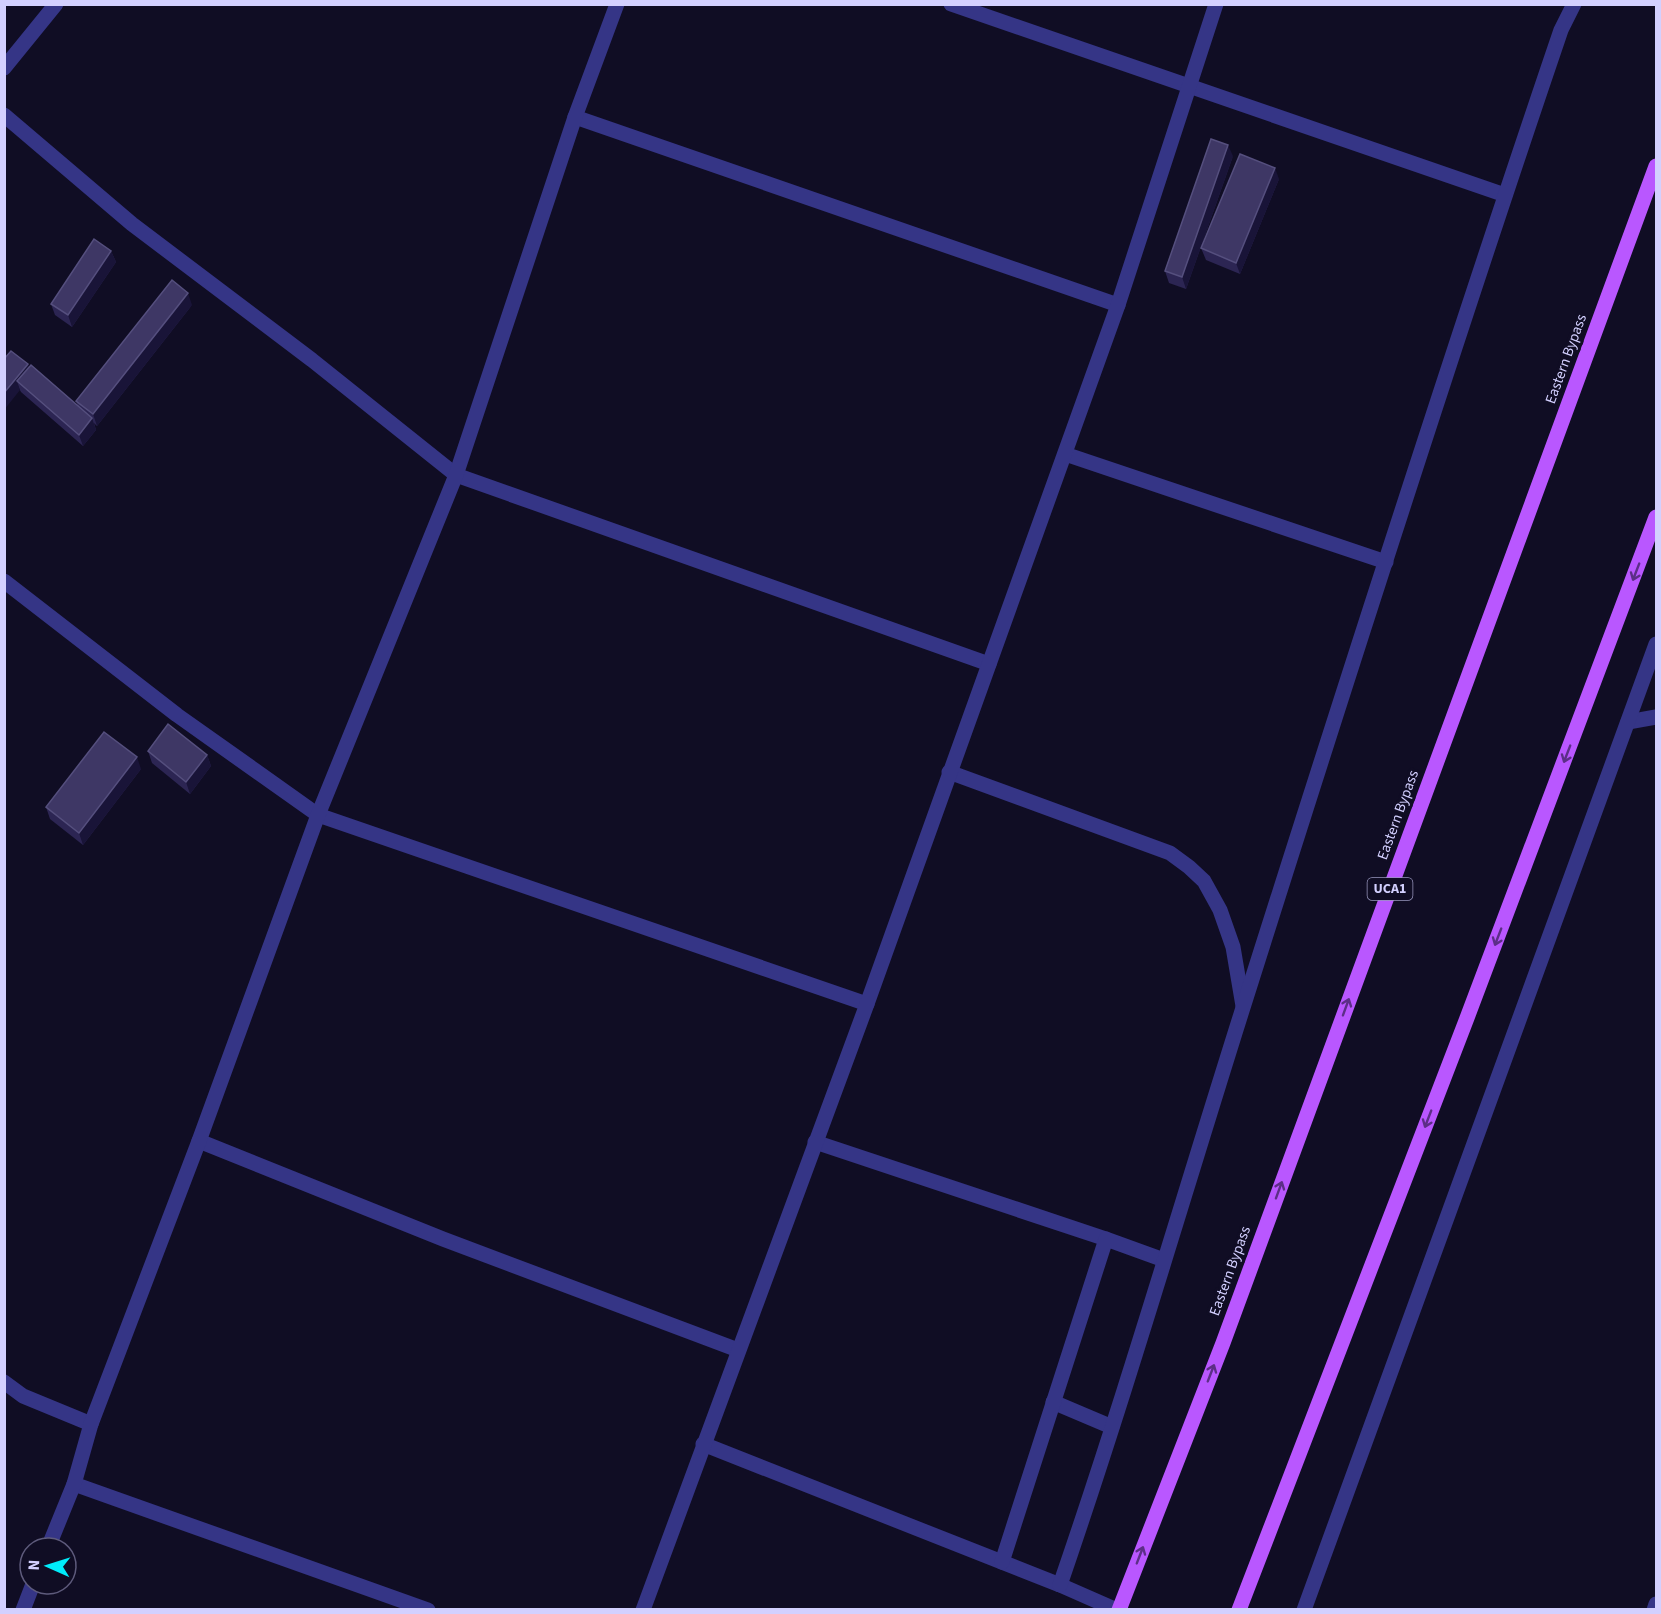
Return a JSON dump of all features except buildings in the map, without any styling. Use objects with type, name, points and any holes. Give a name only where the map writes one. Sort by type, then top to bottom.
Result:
[{"type":"main road","name":"Eastern Bypass","points":[[1118,1610],[1227,1332],[1656,166]]},
{"type":"main road","points":[[1239,1610],[1463,1029],[1656,517]]},
{"type":"street","points":[[6,64],[56,4]]},
{"type":"street","points":[[53,1536],[74,1484],[91,1424],[199,1141],[318,815],[456,475],[575,117],[617,4]]},
{"type":"street","points":[[951,4],[1505,195]]},
{"type":"street","points":[[643,1610],[867,1004],[1065,454],[1118,305],[1216,4]]},
{"type":"street","points":[[1060,1585],[1098,1476],[1243,1007],[1505,195],[1561,30],[1573,5]]},
{"type":"street","points":[[4,115],[132,224],[312,360],[456,475],[989,664]]},
{"type":"street","points":[[575,117],[1118,305]]},
{"type":"street","points":[[1065,454],[1386,562]]},
{"type":"street","points":[[4,580],[177,715],[318,815],[867,1004]]},
{"type":"street","points":[[1304,1610],[1656,644]]},
{"type":"street","points":[[1628,722],[1656,717]]},
{"type":"street","points":[[949,772],[1170,853],[1189,867],[1204,881],[1220,910],[1233,946],[1243,1007]]},
{"type":"street","points":[[199,1141],[443,1239],[738,1350]]},
{"type":"street","points":[[815,1142],[1164,1260]]},
{"type":"street","points":[[1002,1562],[1106,1239]]},
{"type":"street","points":[[4,1382],[23,1396],[91,1424]]},
{"type":"street","points":[[1053,1402],[1112,1427]]},
{"type":"street","points":[[704,1444],[1118,1610]]},
{"type":"street","points":[[74,1484],[428,1610]]},
{"type":"street","points":[[1654,1610],[1656,1604]]}]
